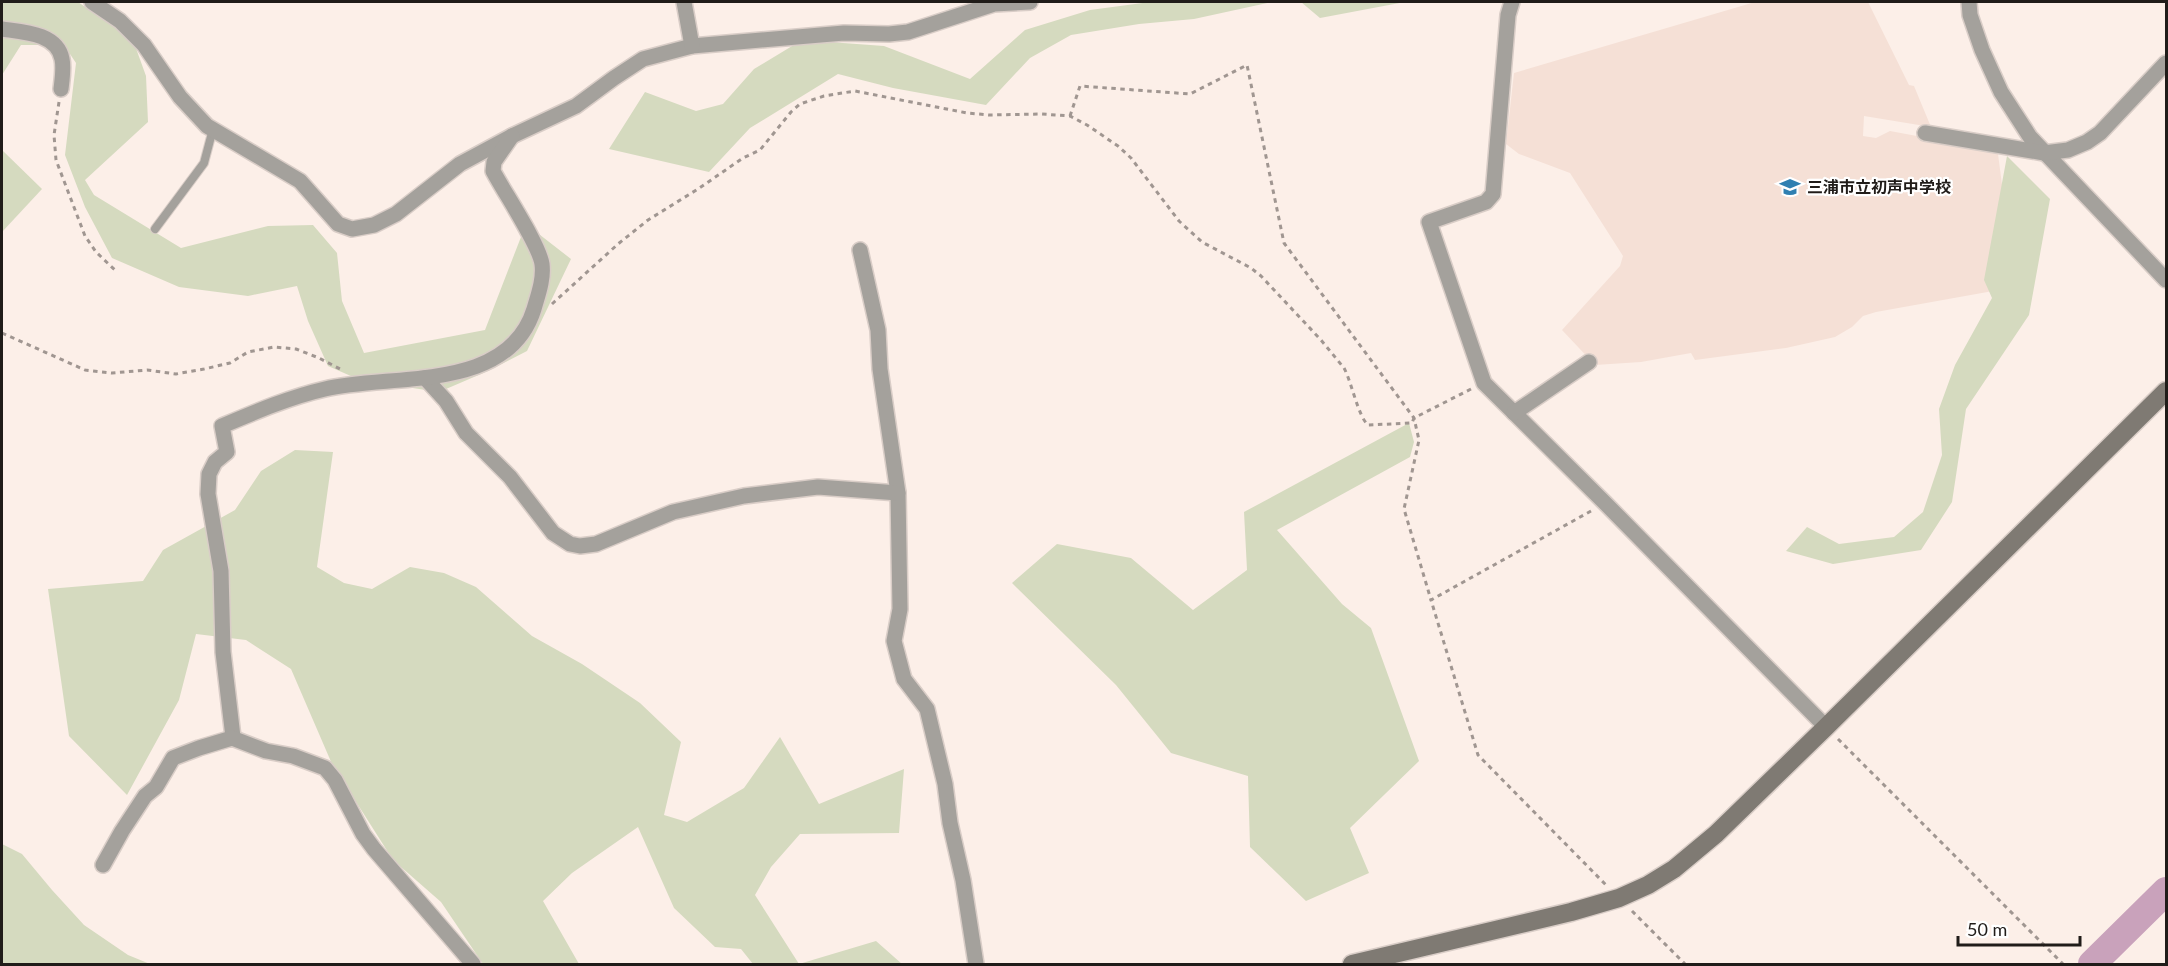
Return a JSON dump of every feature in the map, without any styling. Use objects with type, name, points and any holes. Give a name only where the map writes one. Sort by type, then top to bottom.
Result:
[{"type":"street","points":[[92,2],[120,21],[144,45],[180,97],[207,126],[300,181],[338,224],[352,229],[374,225],[396,214],[460,164],[576,106],[643,59],[692,46],[844,33],[908,32],[994,4],[1030,2]]},
{"type":"street","points":[[684,2],[692,46]]},
{"type":"street","points":[[1512,2],[1508,15],[1493,194],[1486,202],[1430,222],[1484,383],[1826,728]]},
{"type":"street","points":[[1969,2],[1970,15],[1982,50],[2001,92],[2030,137],[2166,280]]},
{"type":"street","points":[[2,28],[47,38],[57,46],[63,60],[61,89]]},
{"type":"street","points":[[1925,133],[2044,153],[2068,150],[2087,142],[2100,133],[2166,63]]},
{"type":"street","points":[[232,738],[223,652],[221,571],[208,494],[209,474],[214,462],[227,452],[222,426],[260,410],[324,389],[358,383],[425,378],[472,367],[500,356],[515,344],[525,332],[531,317],[540,286],[542,262],[536,247],[493,171],[494,162],[512,136]]},
{"type":"street","points":[[860,250],[878,330],[880,369],[898,493],[900,609],[894,641],[904,679],[927,709],[945,784],[976,964]]},
{"type":"street","points":[[1514,413],[1588,362]]},
{"type":"street","points":[[425,378],[446,401],[466,433],[510,477],[553,533],[570,544],[580,546],[596,544],[673,512],[744,496],[818,487],[898,493]]},
{"type":"street","points":[[1352,964],[1571,912],[1619,898],[1648,885],[1695,853],[1826,728],[2166,391]]},
{"type":"street","points":[[103,865],[122,831],[145,796],[156,786],[172,758],[232,738],[266,751],[293,756],[325,768],[335,780],[363,834],[374,849],[473,964]]},
{"type":"lane","points":[[155,229],[204,163],[213,129]]},
{"type":"path","points":[[1070,116],[1080,86],[1190,94],[1247,65],[1284,243],[1414,418],[1419,440],[1404,510],[1478,755],[1684,964]]},
{"type":"path","points":[[61,89],[54,135],[56,160],[85,236],[96,252],[117,272]]},
{"type":"path","points":[[549,306],[648,220],[759,150],[800,104],[824,96],[855,91],[967,113],[1070,116],[1118,146],[1131,158],[1179,222],[1202,242],[1251,268],[1274,289],[1344,368],[1351,381],[1362,420],[1368,425],[1412,423],[1414,418],[1484,383]]},
{"type":"path","points":[[2,333],[84,369],[112,373],[147,370],[176,374],[230,363],[248,352],[274,347],[296,349],[336,366],[358,383]]},
{"type":"path","points":[[1431,600],[1605,503]]},
{"type":"path","points":[[1826,728],[2062,964]]},
{"type":"shaded area","name":"三浦市立初声中学校","points":[[1755,2],[1868,2],[1909,85],[1914,86],[1931,127],[1864,116],[1863,136],[1876,138],[1890,131],[1992,150],[1998,154],[2004,200],[1993,291],[1876,312],[1863,316],[1852,327],[1835,337],[1786,348],[1695,360],[1691,353],[1641,362],[1595,365],[1562,330],[1620,266],[1623,256],[1570,173],[1519,154],[1506,144],[1514,73]]},
{"type":"green space","points":[[2,2],[78,2],[133,40],[146,76],[148,122],[85,180],[94,195],[181,248],[268,226],[313,225],[337,253],[342,301],[364,353],[485,330],[526,224],[571,259],[527,351],[439,392],[360,380],[328,366],[308,321],[297,286],[248,296],[179,287],[112,258],[85,207],[65,155],[76,63],[64,45],[21,45],[2,75]]},
{"type":"green space","points":[[1150,2],[1272,2],[1194,19],[1139,24],[1071,35],[1030,58],[986,105],[893,88],[838,74],[750,128],[709,172],[609,149],[645,92],[696,111],[723,104],[754,69],[802,40],[884,46],[970,79],[1025,30],[1090,10]]},
{"type":"green space","points":[[1301,2],[1405,2],[1320,18]]},
{"type":"green space","points":[[2,150],[42,189],[2,232]]},
{"type":"green space","points":[[2007,156],[2050,199],[2029,315],[1966,409],[1952,502],[1921,550],[1833,564],[1786,551],[1807,527],[1839,544],[1894,537],[1923,512],[1942,455],[1939,409],[1955,365],[1992,298],[1984,280]]},
{"type":"green space","points":[[1409,423],[1414,442],[1410,457],[1277,530],[1342,604],[1371,628],[1419,761],[1350,828],[1369,873],[1306,901],[1250,847],[1248,776],[1171,753],[1116,685],[1012,583],[1057,544],[1131,558],[1193,610],[1247,570],[1244,512]]},
{"type":"green space","points":[[295,450],[333,452],[317,567],[344,583],[372,589],[410,567],[444,573],[476,587],[532,636],[582,664],[640,703],[681,742],[664,815],[687,822],[744,788],[780,737],[819,804],[904,769],[899,833],[800,834],[771,867],[755,895],[799,964],[753,964],[741,949],[715,947],[674,908],[638,827],[572,873],[543,901],[579,964],[483,964],[441,902],[393,860],[332,764],[291,669],[246,640],[196,634],[179,700],[127,795],[69,736],[48,589],[143,581],[163,550],[235,510],[261,471]]},
{"type":"green space","points":[[2,844],[22,854],[84,925],[128,955],[150,964],[2,964]]},
{"type":"green space","points":[[876,941],[902,964],[799,964]]},
{"type":"waterway","points":[[2092,964],[2166,891]]},
{"type":"place","name":"三浦市立初声中学校","points":[[1790,187]]}]
